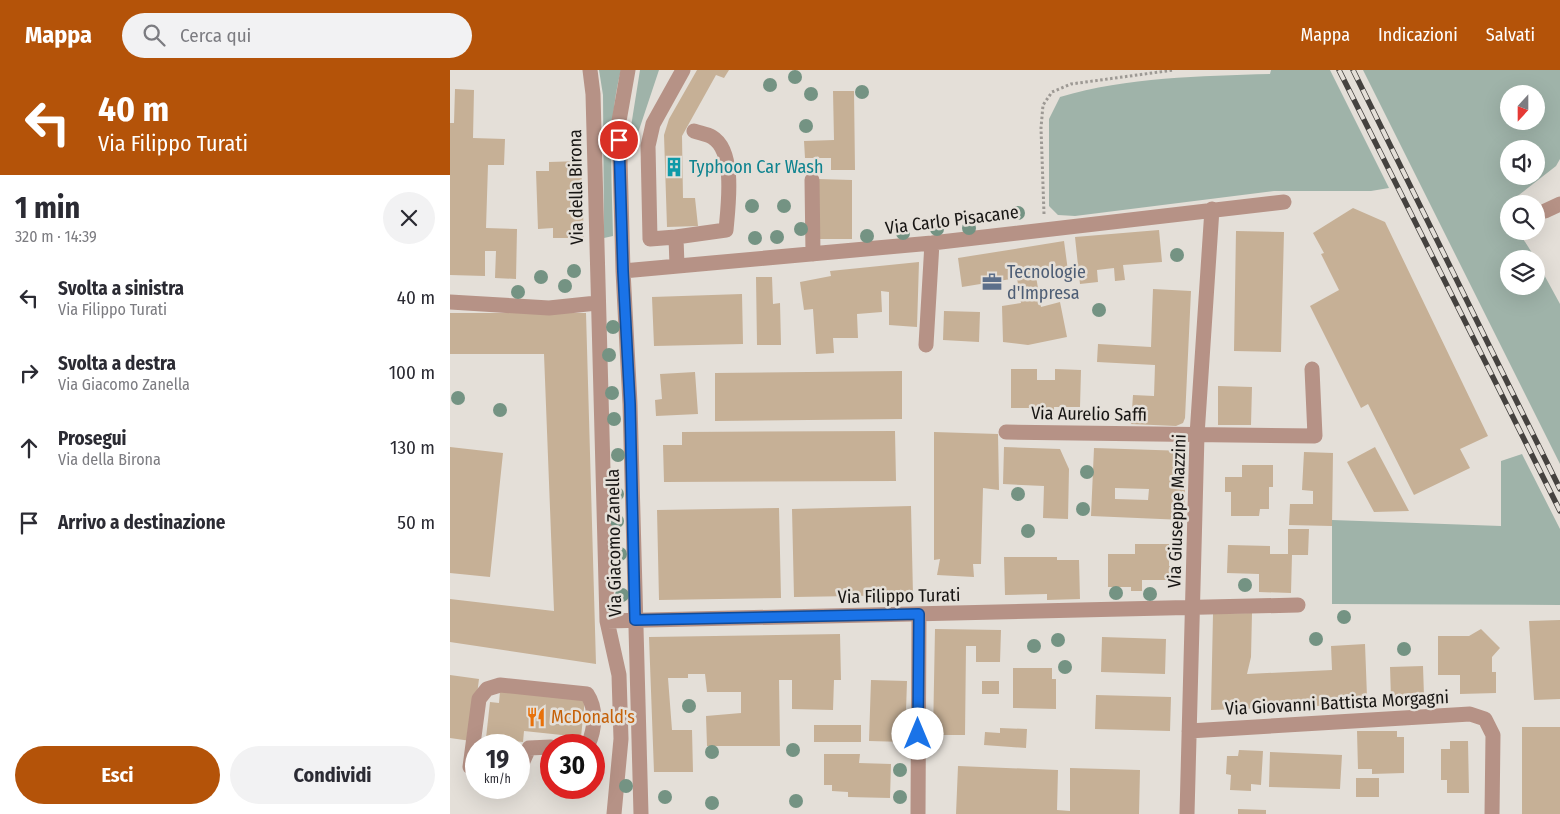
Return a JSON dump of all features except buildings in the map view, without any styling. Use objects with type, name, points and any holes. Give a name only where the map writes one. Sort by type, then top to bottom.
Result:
[{"type":"street","name":"Via della Birona","points":[[590,70],[593,94],[597,303]]},
{"type":"street","points":[[623,271],[619,121],[628,70]]},
{"type":"street","points":[[683,70],[653,124],[648,146],[650,239],[726,230],[729,192],[726,154],[714,138],[694,131]]},
{"type":"street","points":[[812,180],[813,254]]},
{"type":"street","name":"Via Carlo Pisacane","points":[[623,271],[932,243],[1045,228],[1284,202]]},
{"type":"street","points":[[1545,211],[1560,204]]},
{"type":"street","name":"Via Giuseppe Mazzini","points":[[1187,814],[1198,435],[1212,209]]},
{"type":"street","points":[[676,236],[676,266]]},
{"type":"street","points":[[926,345],[932,243]]},
{"type":"street","name":"Via Giacomo Zanella","points":[[623,271],[630,404],[641,814]]},
{"type":"street","points":[[450,302],[549,308],[597,303]]},
{"type":"street","name":"Via Giacomo Zanella","points":[[597,303],[607,621],[619,675],[621,739],[614,814]]},
{"type":"street","name":"Via Aurelio Saffi","points":[[1006,432],[1315,436],[1312,369]]},
{"type":"street","name":"Via Filippo Turati","points":[[607,621],[1298,605]]},
{"type":"street","points":[[918,814],[919,614]]},
{"type":"street","points":[[474,734],[479,699],[488,689],[500,685],[587,694],[591,700],[594,724],[591,734]]},
{"type":"street","name":"Via Giovanni Battista Morgagni","points":[[1189,731],[1470,714],[1485,719],[1493,735],[1492,814]]},
{"type":"path","points":[[1045,228],[1041,128],[1043,105],[1052,92],[1071,84],[1174,70]]},
{"type":"green space","points":[[599,70],[621,70],[612,132],[613,236],[604,238],[603,95]]},
{"type":"green space","points":[[640,70],[659,70],[635,142],[629,139]]},
{"type":"green space","points":[[1271,70],[1330,70],[1389,188],[1371,191],[1274,191],[1075,216],[1058,215],[1049,206],[1049,119],[1060,97],[1086,90],[1138,81],[1270,74]]},
{"type":"green space","points":[[1363,70],[1560,70],[1560,159],[1556,166],[1545,175],[1545,140],[1500,140],[1500,185],[1532,185],[1519,195],[1500,195],[1500,240],[1524,240],[1530,250],[1500,250],[1500,295],[1545,295],[1545,276],[1560,304],[1560,464]]},
{"type":"green space","points":[[1522,454],[1560,529],[1560,605],[1332,604],[1332,520],[1501,526],[1501,461]]},
{"type":"railway","points":[[1339,70],[1560,511]]},
{"type":"railway","points":[[1353,70],[1560,489]]},
{"type":"place","name":"Typhoon Car Wash","points":[[674,167]]},
{"type":"place","name":"Tecnologie d'Impresa","points":[[992,282]]},
{"type":"place","name":"McDonald's","points":[[536,717]]},
{"type":"route","points":[[619,140],[630,404],[635,620],[919,614],[918,734]]}]
